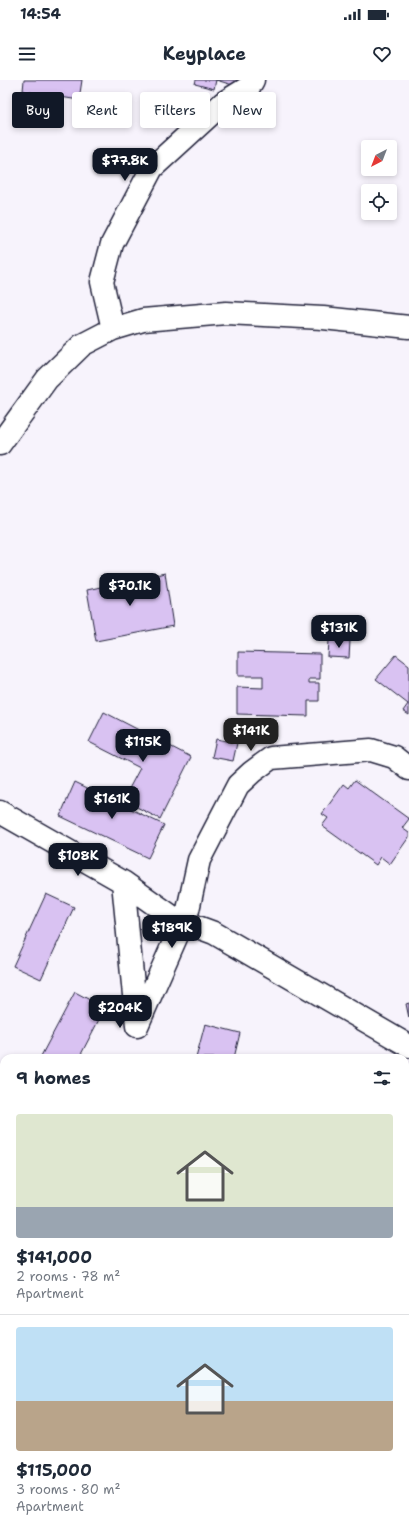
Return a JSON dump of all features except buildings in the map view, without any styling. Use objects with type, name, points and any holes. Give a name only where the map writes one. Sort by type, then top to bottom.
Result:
[{"type":"street","points":[[114,328],[102,282],[112,244],[152,168],[223,103],[249,87],[253,80]]},
{"type":"street","points":[[0,444],[47,379],[82,345],[114,328],[143,320],[226,313],[323,318],[409,327]]},
{"type":"street","points":[[122,882],[136,1026],[183,922],[199,860],[238,785],[271,758],[371,750],[394,758],[409,769]]},
{"type":"street","points":[[0,812],[122,882],[183,922],[214,933],[409,1046]]}]
